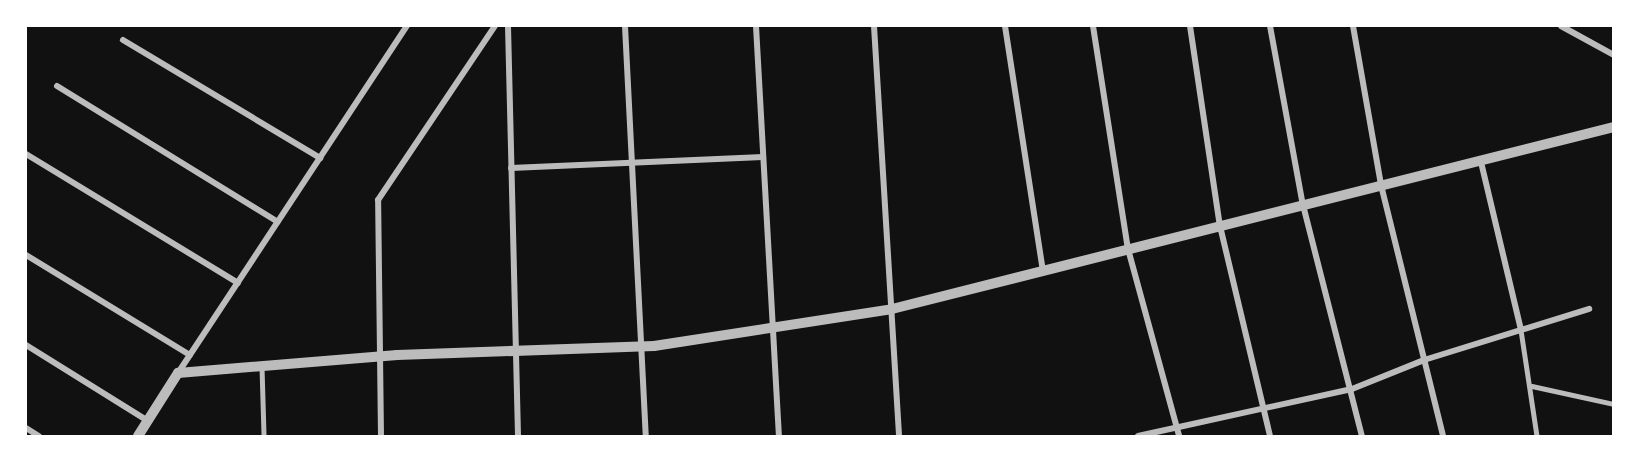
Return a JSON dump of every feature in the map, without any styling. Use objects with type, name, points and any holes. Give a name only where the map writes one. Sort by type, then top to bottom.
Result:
[{"type":"street","points":[[138,436],[407,26]]},
{"type":"street","points":[[381,436],[378,200],[495,26]]},
{"type":"street","points":[[508,26],[518,436]]},
{"type":"street","points":[[625,26],[646,436]]},
{"type":"street","points":[[756,26],[779,436]]},
{"type":"street","points":[[874,26],[899,436]]},
{"type":"street","points":[[1005,26],[1043,271]]},
{"type":"street","points":[[1093,26],[1128,249],[1179,436]]},
{"type":"street","points":[[1190,26],[1220,226],[1270,436]]},
{"type":"street","points":[[1270,26],[1303,205],[1352,389],[1362,436]]},
{"type":"street","points":[[1353,26],[1381,185],[1443,436]]},
{"type":"street","points":[[1561,26],[1614,55]]},
{"type":"street","points":[[123,40],[320,158]]},
{"type":"street","points":[[57,86],[278,222]]},
{"type":"street","points":[[178,373],[380,357],[642,346],[892,309],[1614,127]]},
{"type":"street","points":[[26,154],[238,283]]},
{"type":"street","points":[[511,168],[763,157]]},
{"type":"street","points":[[1481,162],[1521,330]]},
{"type":"street","points":[[26,255],[190,355]]},
{"type":"street","points":[[1138,436],[1263,406],[1352,389],[1424,360],[1589,309]]},
{"type":"street","points":[[26,345],[148,421]]},
{"type":"street","points":[[26,428],[39,436]]},
{"type":"lane","points":[[1521,330],[1532,386],[1537,436]]},
{"type":"lane","points":[[262,366],[264,436]]},
{"type":"lane","points":[[1532,386],[1614,404]]}]
